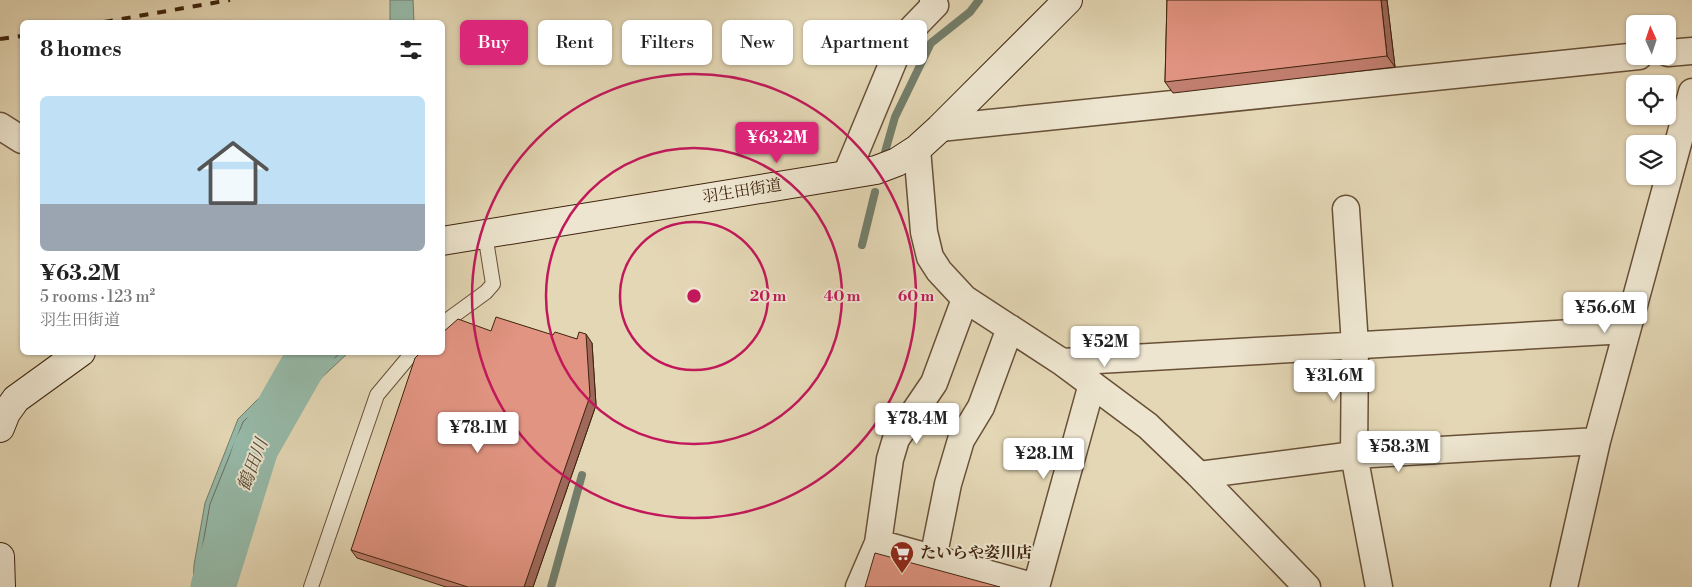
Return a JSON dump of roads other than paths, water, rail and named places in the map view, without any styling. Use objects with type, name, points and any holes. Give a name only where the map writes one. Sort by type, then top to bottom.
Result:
[{"type":"main road","name":"羽生田街道","points":[[445,241],[876,170],[897,162],[917,149],[940,128],[1068,0]]},
{"type":"main road","points":[[0,428],[6,413],[16,399],[77,355]]},
{"type":"main road","points":[[0,557],[0,587]]},
{"type":"street","points":[[846,175],[903,38],[935,5],[933,0]]},
{"type":"street","points":[[1676,52],[1692,51]]},
{"type":"street","points":[[940,128],[1626,57]]},
{"type":"street","points":[[1564,587],[1596,441],[1692,92]]},
{"type":"street","points":[[0,126],[20,139]]},
{"type":"street","points":[[917,149],[924,232],[930,257],[939,271],[965,299],[1062,362],[1148,426],[1199,475],[1306,587]]},
{"type":"street","points":[[1346,209],[1355,345],[1354,455],[1379,587]]},
{"type":"street","points":[[859,587],[878,543],[890,459],[896,439],[934,383],[965,299]]},
{"type":"street","points":[[932,559],[948,484],[962,440],[981,407],[1010,328]]},
{"type":"street","points":[[1062,362],[1627,330]]},
{"type":"street","points":[[878,543],[1036,587],[1092,384]]},
{"type":"street","points":[[1199,475],[1354,455],[1596,441]]},
{"type":"lane","points":[[445,322],[486,292],[493,284],[485,234]]},
{"type":"lane","points":[[311,587],[377,396],[411,355]]},
{"type":"water","points":[[390,0],[413,0],[414,20],[390,20]]},
{"type":"water","points":[[305,355],[346,355],[318,381],[279,431],[238,490],[227,523],[225,587],[193,587],[194,565],[205,503],[238,419]]},
{"type":"waterway","points":[[885,152],[895,117],[931,43],[970,12],[979,0]]},
{"type":"waterway","points":[[862,245],[875,192]]},
{"type":"waterway","name":"鶴田川","points":[[213,587],[256,448],[311,355]]},
{"type":"waterway","points":[[551,587],[582,475]]},
{"type":"railway","points":[[115,20],[230,0]]},
{"type":"railway","points":[[0,39],[20,36]]},
{"type":"place","name":"たいらや姿川店","points":[[902,574]]}]
